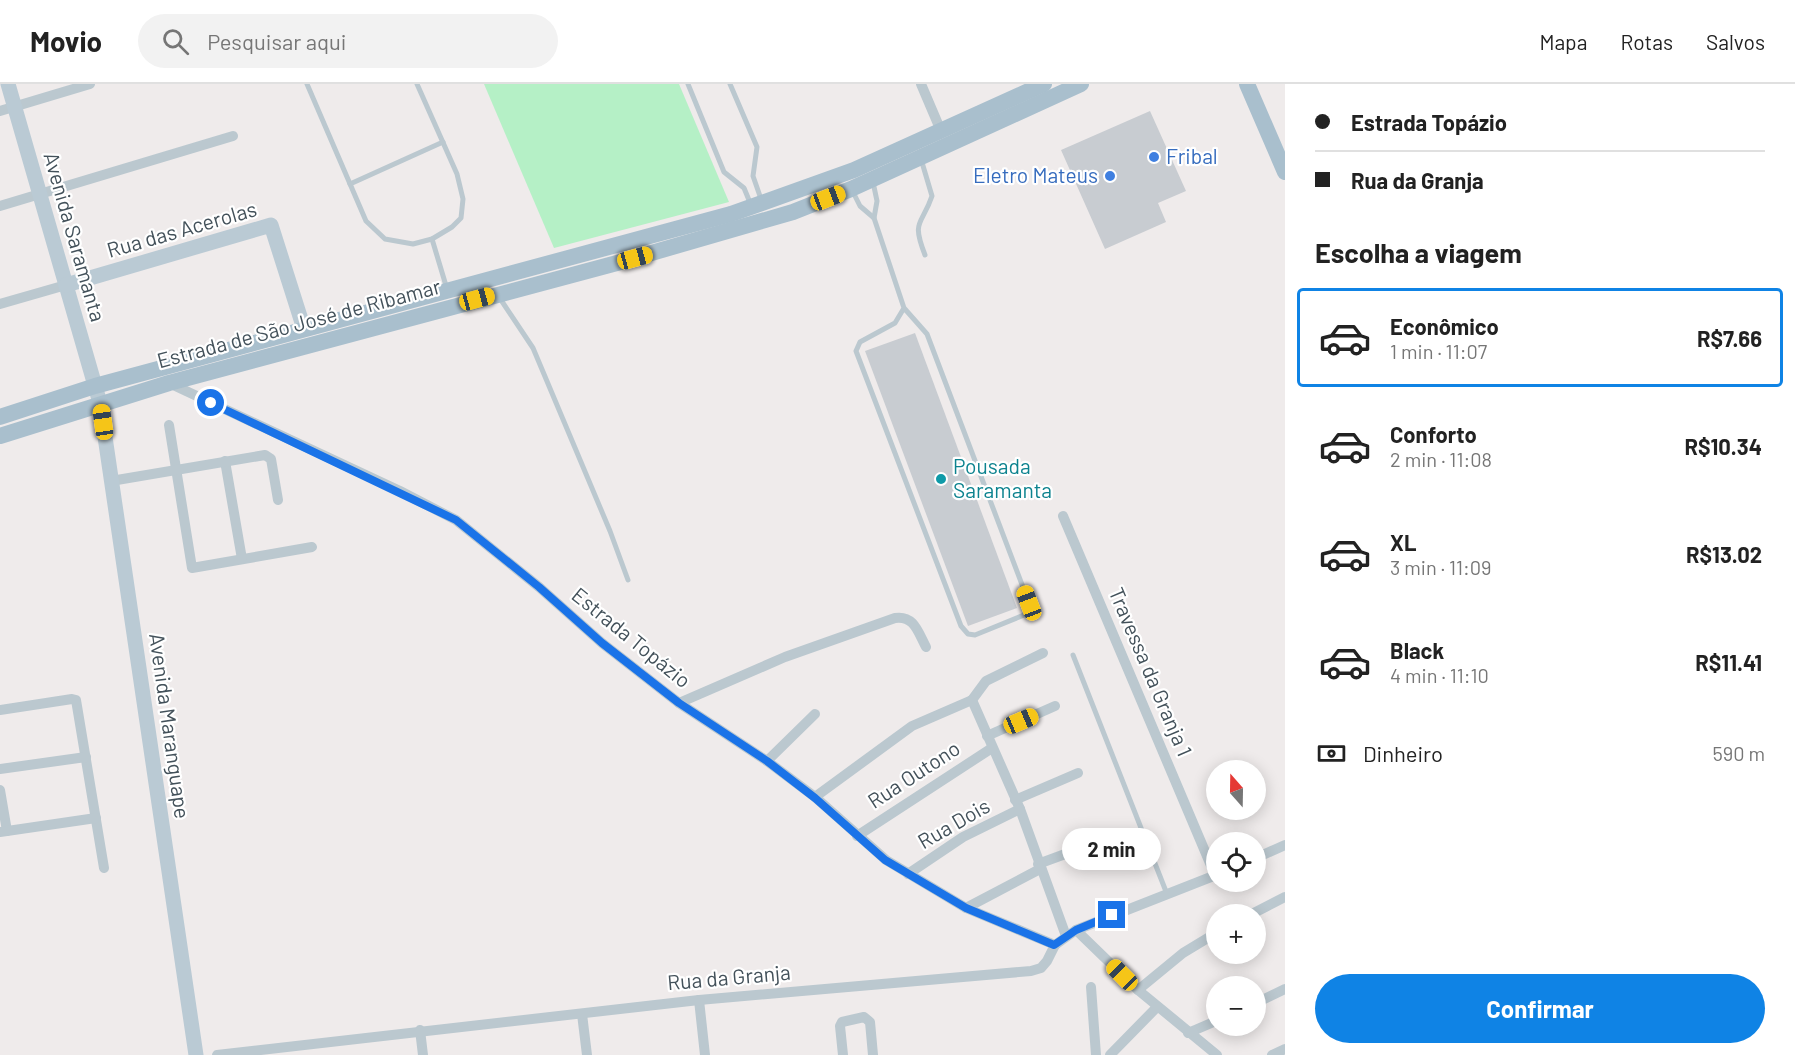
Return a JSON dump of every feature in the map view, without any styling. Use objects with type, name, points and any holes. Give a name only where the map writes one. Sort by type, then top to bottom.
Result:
[{"type":"main road","name":"Estrada de São José de Ribamar","points":[[0,417],[95,386],[757,206],[854,170],[1044,84]]},
{"type":"main road","name":"Estrada de São José de Ribamar","points":[[0,436],[169,383],[710,237],[793,212],[851,189],[1081,84]]},
{"type":"main road","points":[[1247,84],[1285,172]]},
{"type":"street","name":"Avenida Saramanta","points":[[8,84],[7,108],[40,194],[100,403]]},
{"type":"street","points":[[7,108],[90,84]]},
{"type":"street","points":[[921,84],[941,131]]},
{"type":"street","points":[[0,206],[233,136]]},
{"type":"street","name":"Rua das Acerolas","points":[[0,304],[271,225],[304,329]]},
{"type":"street","name":"Estrada Topázio","points":[[169,383],[400,491],[456,520],[539,587],[602,643],[679,703],[767,761],[815,798],[885,860],[966,908],[1054,945]]},
{"type":"street","name":"Avenida Maranguape","points":[[100,403],[196,1055]]},
{"type":"street","points":[[169,425],[192,567],[312,547]]},
{"type":"street","points":[[111,481],[269,456],[278,500]]},
{"type":"street","points":[[225,462],[242,559]]},
{"type":"street","name":"Travessa da Granja 1","points":[[1063,516],[1206,852]]},
{"type":"street","points":[[679,703],[785,657],[895,618],[904,617],[911,620],[926,647]]},
{"type":"street","points":[[815,798],[912,726],[972,700],[986,681],[1043,653]]},
{"type":"street","points":[[0,710],[76,700],[104,868]]},
{"type":"street","points":[[972,700],[1017,804],[1039,867],[1071,933],[1217,1055]]},
{"type":"street","points":[[987,736],[1055,706]]},
{"type":"street","points":[[767,761],[815,714]]},
{"type":"street","name":"Rua Outono","points":[[857,836],[992,748]]},
{"type":"street","points":[[0,769],[86,756]]},
{"type":"street","name":"Rua Dois","points":[[909,874],[1017,804],[1078,772]]},
{"type":"street","points":[[0,790],[3,832],[96,818]]},
{"type":"street","points":[[966,908],[1039,867],[1106,839]]},
{"type":"street","points":[[1266,854],[1285,845]]},
{"type":"street","name":"Rua da Granja","points":[[217,1055],[420,1030],[699,1000],[1031,971],[1047,961],[1054,945],[1071,933],[1206,879]]},
{"type":"street","points":[[1266,907],[1285,897]]},
{"type":"street","points":[[1137,990],[1183,952],[1206,939]]},
{"type":"street","points":[[1091,987],[1096,1055]]},
{"type":"street","points":[[1266,998],[1285,989]]},
{"type":"street","points":[[699,1000],[705,1055]]},
{"type":"street","points":[[1110,1055],[1157,1007]]},
{"type":"street","points":[[582,1014],[587,1055]]},
{"type":"street","points":[[843,1055],[840,1026],[842,1022],[864,1017],[870,1022],[873,1055]]},
{"type":"street","points":[[1188,1033],[1206,1025]]},
{"type":"street","points":[[420,1030],[423,1055]]},
{"type":"street","points":[[1272,1055],[1285,1049]]},
{"type":"lane","points":[[307,84],[366,221],[385,239],[413,244],[432,238],[452,227],[461,218],[463,210],[462,188],[417,84]]},
{"type":"lane","points":[[688,84],[724,172],[744,188],[757,206]]},
{"type":"lane","points":[[730,84],[757,147],[753,176],[757,206]]},
{"type":"lane","points":[[350,184],[443,142]]},
{"type":"lane","points":[[920,158],[932,196],[918,223],[918,237],[925,255]]},
{"type":"lane","points":[[872,179],[878,201],[874,218]]},
{"type":"lane","points":[[851,189],[860,206],[874,218],[904,308],[927,334],[1029,603],[1029,610],[1024,615],[975,634],[968,634],[961,626],[856,351],[860,342],[895,323],[904,308]]},
{"type":"lane","points":[[432,238],[448,290]]},
{"type":"lane","points":[[497,293],[533,348],[610,531],[628,580]]},
{"type":"lane","points":[[1073,655],[1167,894]]},
{"type":"green space","points":[[484,84],[679,84],[729,202],[554,248]]},
{"type":"building","name":"Eletro Mateus","points":[[1150,111],[1186,191],[1158,203],[1166,222],[1105,249],[1061,150]]},
{"type":"building","name":"Pousada Saramanta","points":[[915,333],[1017,608],[968,626],[865,351]]},
{"type":"place","name":"Fribal","points":[[1154,157]]},
{"type":"place","name":"Eletro Mateus","points":[[1110,176]]},
{"type":"place","name":"Pousada Saramanta","points":[[941,479]]},
{"type":"route","points":[[211,403],[400,491],[456,520],[539,587],[617,655],[679,703],[767,761],[815,798],[885,860],[940,895],[1054,945],[1076,930],[1112,915]]}]
